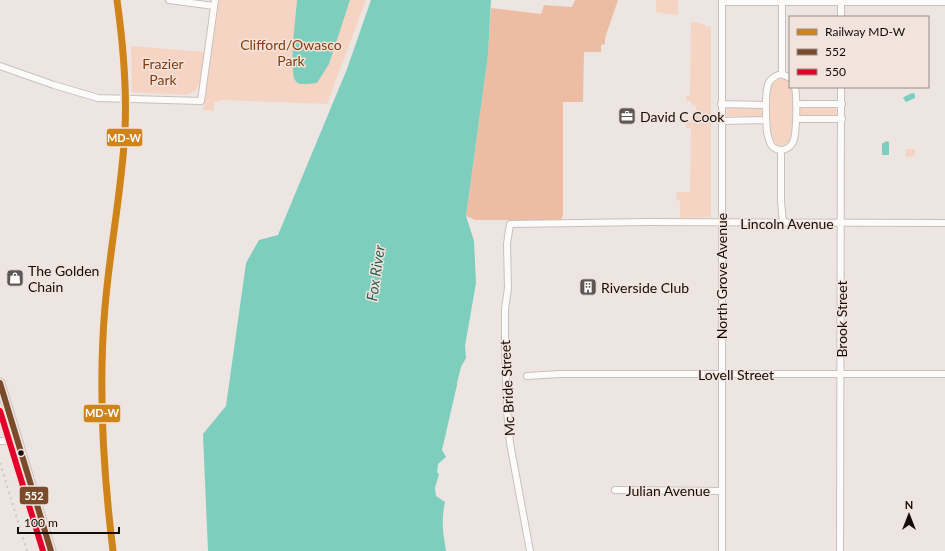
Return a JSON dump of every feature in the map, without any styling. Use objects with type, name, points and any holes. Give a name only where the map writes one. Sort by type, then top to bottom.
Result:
[{"type":"main road","points":[[0,383],[51,551]]},
{"type":"street","points":[[0,66],[54,85],[98,98],[200,101],[214,3],[169,0]]},
{"type":"street","points":[[722,1],[945,2]]},
{"type":"street","name":"North Grove Avenue","points":[[722,1],[722,551]]},
{"type":"street","points":[[841,1],[841,16]]},
{"type":"street","points":[[782,2],[782,74]]},
{"type":"street","points":[[789,77],[782,74],[777,75],[770,81],[767,92],[766,120],[768,137],[774,148],[786,150],[793,142],[796,119],[795,88]]},
{"type":"street","name":"Brook Street","points":[[840,551],[842,88]]},
{"type":"street","points":[[722,104],[766,105]]},
{"type":"street","points":[[796,104],[842,104]]},
{"type":"street","points":[[796,119],[842,119]]},
{"type":"street","points":[[722,121],[766,120]]},
{"type":"street","points":[[781,150],[780,201],[783,223]]},
{"type":"street","name":"Lincoln Avenue","points":[[510,224],[640,222],[945,223]]},
{"type":"street","name":"Mc Bride Street","points":[[510,224],[507,244],[508,288],[505,309],[507,410],[510,443],[530,551]]},
{"type":"street","name":"Lovell Street","points":[[527,376],[560,374],[945,374]]},
{"type":"street","points":[[0,441],[18,441]]},
{"type":"street","name":"Julian Avenue","points":[[615,490],[722,491]]},
{"type":"green space","name":"Clifford/Owasco Park","points":[[218,0],[366,0],[327,104],[221,100],[214,103],[214,111],[203,110]]},
{"type":"green space","points":[[656,0],[678,0],[678,14],[675,15],[656,12]]},
{"type":"green space","points":[[691,22],[711,27],[711,217],[680,218],[680,201],[676,199],[677,192],[690,192],[691,128],[686,128],[686,122],[691,122],[691,118],[696,116],[696,107],[691,104],[691,101],[686,101],[686,96],[690,95]]},
{"type":"green space","name":"Frazier Park","points":[[131,46],[205,52],[201,84],[199,84],[196,90],[187,95],[132,92]]},
{"type":"green space","points":[[785,79],[789,82],[789,88],[792,88],[793,92],[793,124],[791,138],[789,142],[784,145],[776,144],[772,140],[771,135],[770,89],[775,81]]},
{"type":"green space","points":[[761,107],[761,117],[726,115],[727,108]]},
{"type":"green space","points":[[801,107],[836,107],[837,116],[801,116],[799,114],[799,109]]},
{"type":"green space","points":[[906,149],[915,149],[915,156],[906,157]]},
{"type":"shaded area","points":[[575,0],[618,0],[605,38],[605,44],[601,45],[601,52],[584,52],[583,102],[563,102],[563,215],[561,220],[475,220],[466,216],[488,55],[491,8],[541,14],[544,5],[572,7]]},
{"type":"water","points":[[297,0],[350,0],[329,64],[317,83],[300,84],[295,81],[293,74],[294,29]]},
{"type":"water","name":"Fox River","points":[[371,0],[491,0],[488,55],[466,216],[474,241],[476,283],[465,346],[466,358],[461,367],[442,450],[446,457],[438,464],[437,472],[439,474],[435,488],[436,496],[445,502],[443,526],[446,551],[208,551],[203,434],[226,406],[246,263],[259,240],[278,235],[347,69]]},
{"type":"water","points":[[912,93],[915,94],[915,98],[906,102],[903,98]]},
{"type":"water","points":[[886,141],[889,142],[889,155],[882,155],[882,143]]},
{"type":"railway","points":[[0,463],[27,551]]},
{"type":"rail line","name":"MD-W","points":[[113,551],[104,460],[102,368],[107,285],[125,130],[124,65],[117,0]]},
{"type":"transit line","name":"552","points":[[0,383],[51,551]]},
{"type":"transit line","name":"550","points":[[0,411],[43,551]]},
{"type":"place","name":"David C Cook","points":[[627,116]]},
{"type":"place","name":"The Golden Chain","points":[[15,278]]},
{"type":"place","name":"Riverside Club","points":[[588,287]]}]
